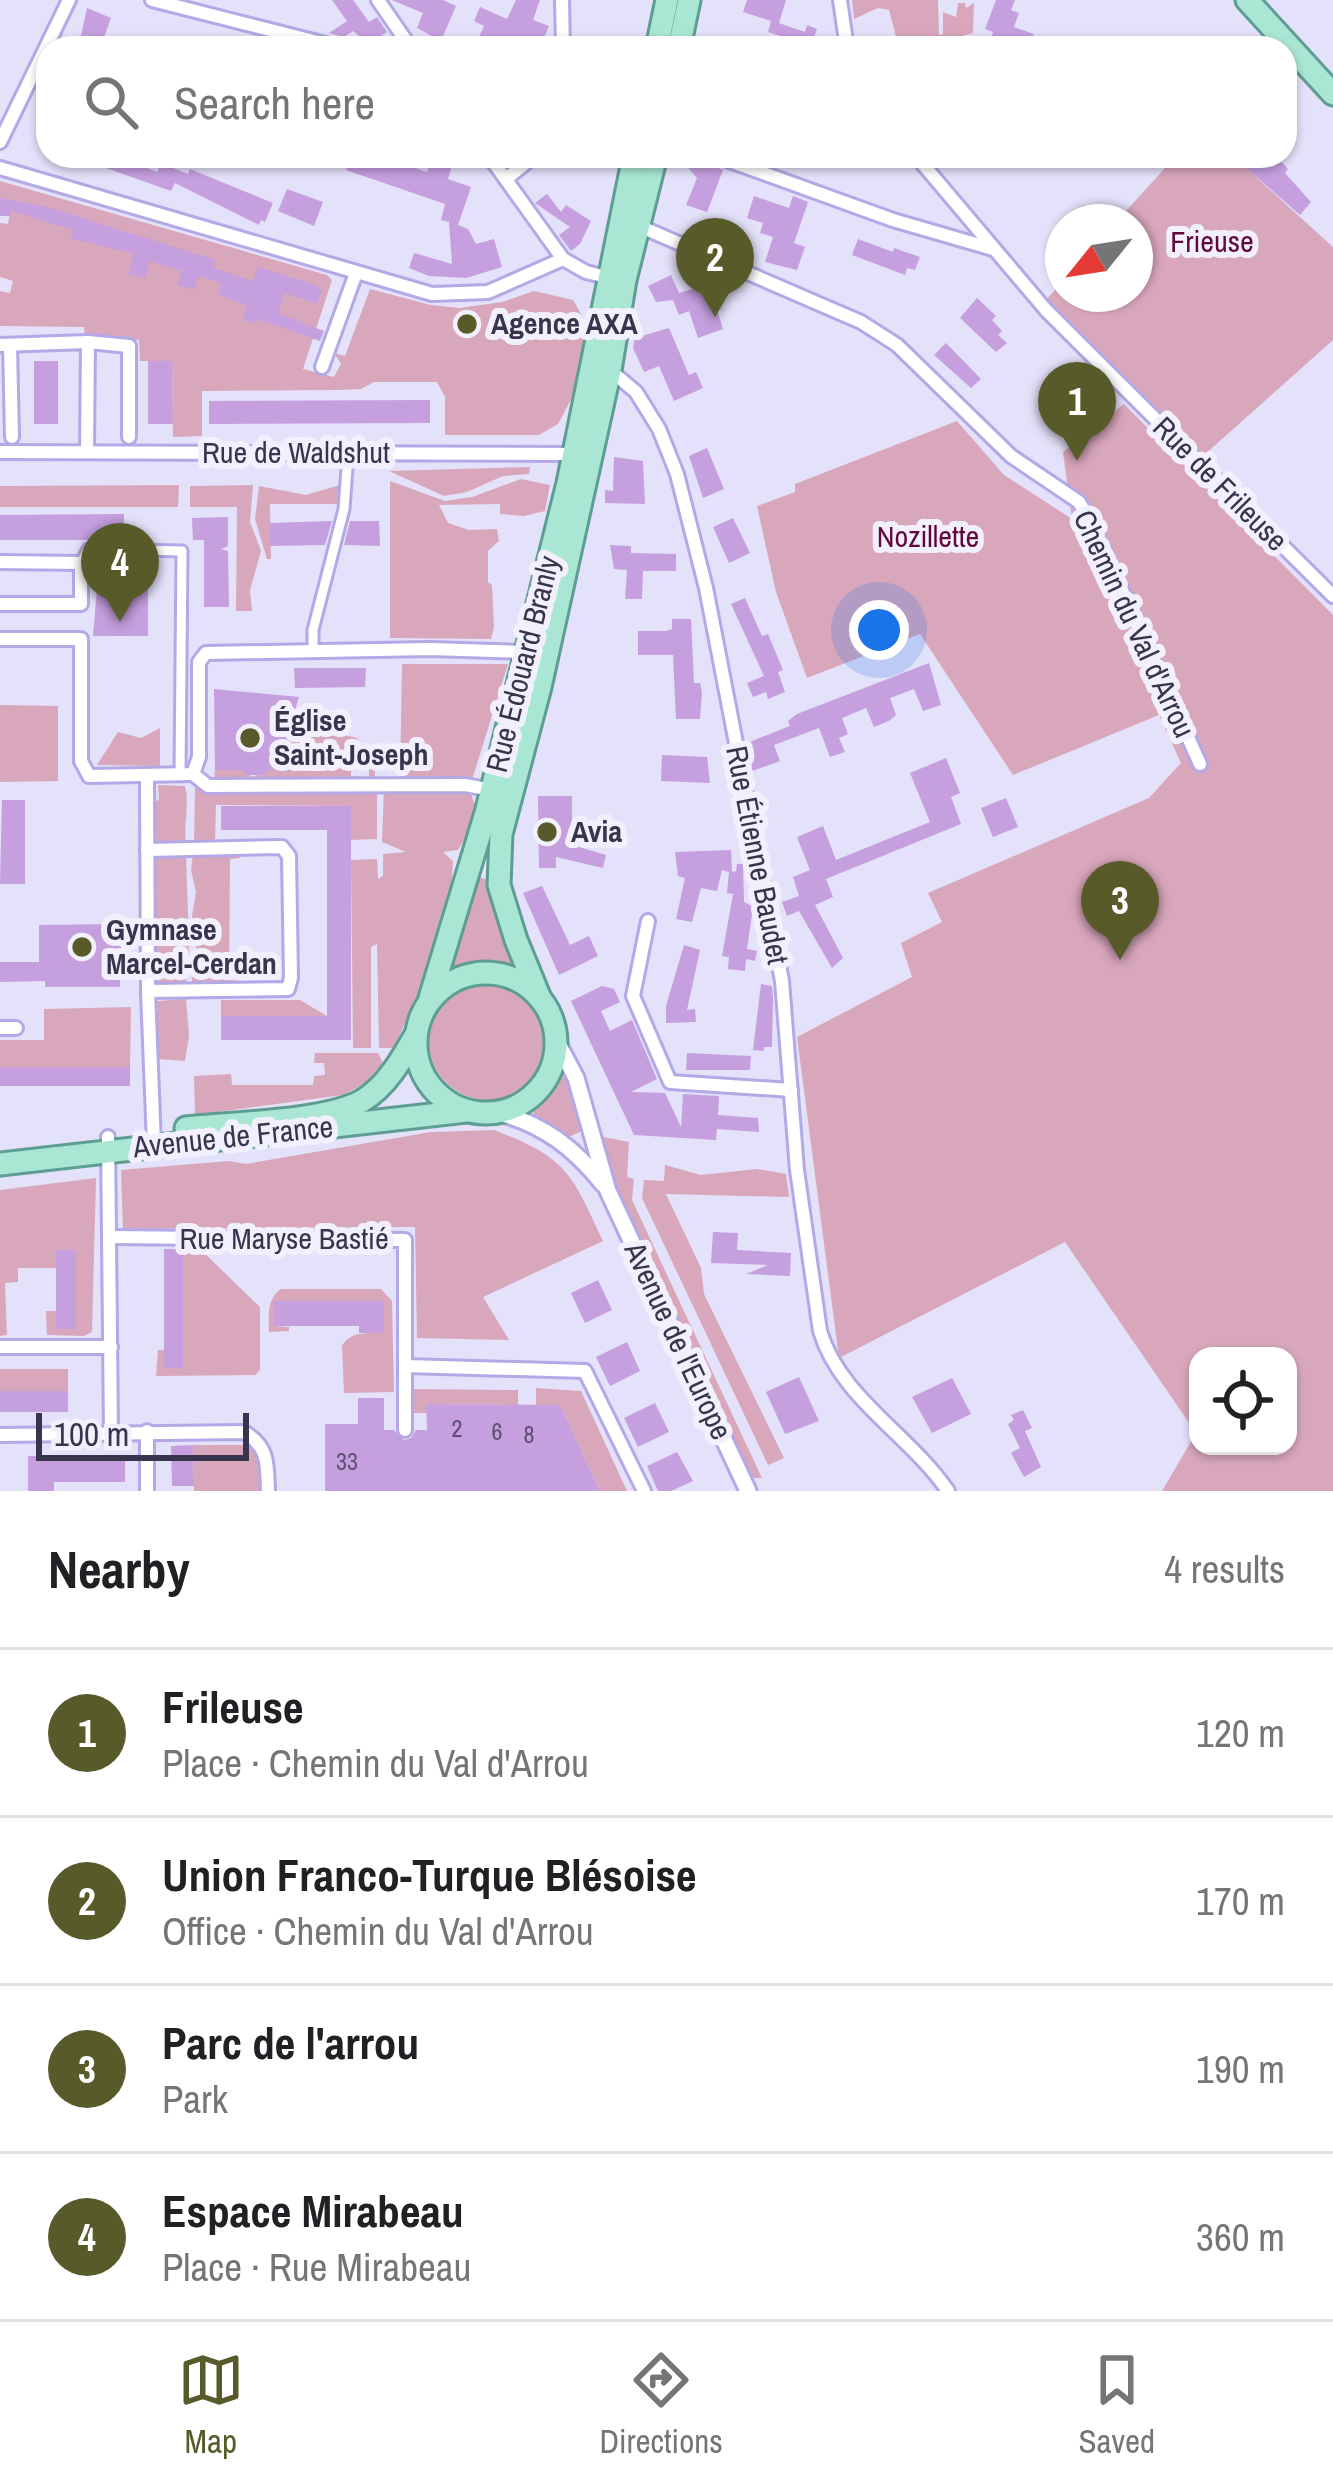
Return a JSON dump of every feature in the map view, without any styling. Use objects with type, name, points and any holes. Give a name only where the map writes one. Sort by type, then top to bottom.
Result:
[{"type":"main road","points":[[660,36],[668,0]]},
{"type":"main road","points":[[682,36],[689,0]]},
{"type":"main road","points":[[1247,0],[1280,36]]},
{"type":"main road","points":[[1297,55],[1333,94]]},
{"type":"main road","points":[[617,279],[632,168]]},
{"type":"main road","points":[[617,279],[639,226],[653,168]]},
{"type":"main road","name":"Rue Édouard Branly","points":[[539,996],[505,911],[498,868],[501,834],[540,687],[602,325],[617,279]]},
{"type":"main road","name":"Rue Édouard Branly","points":[[430,998],[610,370],[617,279]]},
{"type":"main road","points":[[496,972],[520,980],[539,996],[553,1017],[557,1042],[553,1066],[541,1088],[523,1104],[500,1112],[466,1111],[445,1100],[428,1083],[417,1060],[415,1036],[430,998],[448,982],[472,973],[496,972]]},
{"type":"main road","name":"Avenue de France","points":[[153,1138],[337,1111],[379,1088],[415,1036]]},
{"type":"main road","name":"Avenue de France","points":[[0,1150],[466,1111]]},
{"type":"main road","name":"Avenue de France","points":[[0,1164],[108,1143]]},
{"type":"street","points":[[52,36],[69,0]]},
{"type":"street","points":[[152,0],[294,36]]},
{"type":"street","points":[[378,0],[404,36]]},
{"type":"street","points":[[562,0],[563,36]]},
{"type":"street","points":[[840,0],[845,36]]},
{"type":"street","points":[[0,142],[36,68]]},
{"type":"street","points":[[0,168],[432,294],[468,296],[512,284],[563,259]]},
{"type":"street","points":[[498,168],[563,259],[586,272],[617,279]]},
{"type":"street","points":[[506,179],[519,168]]},
{"type":"street","points":[[749,168],[893,220],[993,249]]},
{"type":"street","name":"Rue de Frileuse","points":[[926,168],[1046,310],[1333,596]]},
{"type":"street","name":"Chemin du Val d'Arrou","points":[[639,226],[897,345],[1011,456],[1079,502],[1200,764]]},
{"type":"street","points":[[322,367],[356,273]]},
{"type":"street","points":[[87,452],[88,342]]},
{"type":"street","points":[[12,437],[5,345],[88,342],[128,346],[129,437]]},
{"type":"street","name":"Rue Étienne Baudet","points":[[610,370],[636,392],[659,429],[693,533],[782,981],[796,1170],[820,1331],[833,1364],[948,1491]]},
{"type":"street","name":"Rue de Waldshut","points":[[0,452],[583,454]]},
{"type":"street","points":[[313,651],[313,630],[344,509],[347,468]]},
{"type":"street","points":[[0,604],[81,604],[81,563],[88,549],[182,551],[187,775]]},
{"type":"street","points":[[0,562],[81,563]]},
{"type":"street","points":[[0,639],[81,639],[82,761],[89,776],[187,775],[208,786],[465,784],[492,790]]},
{"type":"street","points":[[187,775],[199,757],[199,662],[206,653],[526,652]]},
{"type":"street","points":[[148,777],[153,1138]]},
{"type":"street","points":[[147,850],[282,848],[289,856],[291,978],[288,989],[148,991]]},
{"type":"street","points":[[648,921],[633,996],[670,1082],[791,1090]]},
{"type":"street","points":[[0,1028],[16,1028]]},
{"type":"street","name":"Avenue de l'Europe","points":[[557,1042],[576,1078],[608,1191],[748,1491]]},
{"type":"street","name":"Avenue de l'Europe","points":[[500,1112],[562,1139],[608,1191]]},
{"type":"street","points":[[108,1143],[111,1433]]},
{"type":"street","name":"Rue Maryse Bastié","points":[[110,1237],[405,1240],[405,1430]]},
{"type":"street","points":[[0,1347],[111,1347]]},
{"type":"street","points":[[405,1366],[585,1371],[644,1491]]},
{"type":"street","points":[[147,1431],[147,1491]]},
{"type":"street","points":[[0,1435],[244,1432],[259,1441],[266,1453],[268,1491]]},
{"type":"green space","points":[[852,0],[938,0],[939,35],[943,34],[943,12],[956,17],[958,3],[965,3],[966,8],[974,3],[973,33],[962,36],[896,36],[889,10],[878,8],[854,19]]},
{"type":"green space","name":"Frieuse","points":[[1165,168],[1246,168],[1333,247],[1333,340],[1204,455],[1058,312],[1153,312],[1153,204],[1132,204]]},
{"type":"green space","points":[[0,181],[327,275],[332,280],[303,369],[334,377],[341,364],[334,353],[345,356],[370,289],[460,308],[534,291],[573,300],[585,321],[584,339],[596,342],[588,379],[582,379],[558,424],[539,435],[445,435],[445,397],[437,382],[374,382],[361,389],[202,391],[202,436],[173,437],[172,361],[140,361],[139,340],[85,337],[84,327],[0,326],[0,291],[10,293],[13,281],[0,277],[0,223],[8,224],[12,201],[0,198]]},
{"type":"green space","name":"Nozillette","points":[[1124,404],[1333,615],[1333,1491],[1162,1491],[1189,1445],[1189,1455],[1297,1455],[1297,1347],[1189,1347],[1189,1423],[1065,1242],[839,1358],[797,1037],[912,977],[901,943],[942,922],[928,893],[1149,798],[1181,763],[1159,715],[1013,775],[920,634],[807,678],[776,592],[757,506],[795,492],[795,484],[957,421],[1004,475],[1072,519],[1063,452]]},
{"type":"green space","points":[[530,467],[529,474],[503,476],[444,496],[389,471]]},
{"type":"green space","points":[[521,479],[550,485],[545,511],[524,516],[500,514],[500,504],[439,505],[448,523],[469,530],[497,529],[499,541],[488,551],[491,639],[390,638],[390,481],[445,501],[472,497]]},
{"type":"green space","points":[[179,485],[178,507],[0,507],[0,486]]},
{"type":"green space","points":[[253,485],[250,522],[261,551],[250,590],[252,611],[236,611],[237,507],[190,507],[190,486]]},
{"type":"green space","points":[[340,485],[340,504],[270,504],[271,559],[267,559],[255,519],[259,486],[306,495]]},
{"type":"green space","points":[[402,664],[508,664],[471,783],[400,780]]},
{"type":"green space","points":[[0,705],[58,706],[58,781],[0,782]]},
{"type":"green space","points":[[289,723],[357,738],[360,745],[351,745],[351,776],[369,777],[369,768],[375,767],[375,781],[214,782],[215,770],[241,770],[253,777],[269,770],[298,769],[298,752],[282,752]]},
{"type":"green space","points":[[160,728],[160,766],[97,765],[118,732],[141,738]]},
{"type":"green space","points":[[158,785],[185,786],[186,843],[159,845],[154,840],[153,802],[159,800]]},
{"type":"green space","points":[[195,787],[377,788],[377,839],[351,840],[350,806],[216,805],[215,840],[194,841]]},
{"type":"green space","points":[[384,789],[470,791],[479,816],[458,850],[443,852],[453,861],[452,879],[417,995],[394,1048],[379,1048],[377,944],[371,947],[371,1048],[353,1048],[351,860],[377,859],[378,879],[383,876],[383,854],[406,852],[382,842]]},
{"type":"green space","points":[[237,853],[240,858],[230,859],[229,980],[240,981],[233,986],[193,986],[197,943],[192,916],[196,892],[193,854]]},
{"type":"green space","points":[[159,854],[186,854],[186,986],[157,986],[154,980],[153,859]]},
{"type":"green space","points":[[472,875],[488,880],[506,942],[514,943],[517,963],[458,970],[450,965]]},
{"type":"green space","points":[[488,982],[510,987],[530,999],[542,1019],[547,1041],[542,1063],[530,1083],[510,1095],[488,1100],[466,1095],[446,1083],[434,1063],[429,1041],[434,1019],[446,999],[466,987]]},
{"type":"green space","points":[[186,999],[185,1061],[156,1059],[157,1001]]},
{"type":"green space","points":[[221,1000],[300,1000],[327,1016],[221,1016]]},
{"type":"green space","points":[[131,1007],[130,1067],[0,1067],[0,1040],[44,1040],[44,1009]]},
{"type":"green space","points":[[315,1053],[378,1053],[383,1063],[364,1084],[343,1095],[195,1115],[194,1076],[231,1074],[232,1085],[313,1085],[314,1076],[325,1075],[324,1063],[314,1063]]},
{"type":"green space","points":[[559,1074],[572,1077],[584,1130],[569,1137],[533,1116],[535,1105]]},
{"type":"green space","points":[[494,1130],[537,1149],[564,1170],[603,1241],[483,1297],[509,1340],[417,1338],[415,1227],[123,1229],[121,1170],[229,1161],[246,1164],[431,1132]]},
{"type":"green space","points":[[599,1140],[629,1142],[627,1177],[634,1179],[632,1200],[762,1478],[747,1471],[616,1190]]},
{"type":"green space","points":[[665,1165],[701,1175],[757,1169],[786,1174],[789,1197],[666,1194],[701,1268],[704,1294],[784,1458],[768,1465],[642,1198],[644,1180],[664,1181]]},
{"type":"green space","points":[[96,1178],[92,1332],[47,1335],[46,1311],[56,1311],[57,1329],[76,1329],[76,1251],[57,1250],[56,1268],[18,1268],[18,1282],[5,1283],[7,1335],[0,1336],[0,1190]]},
{"type":"green space","points":[[183,1249],[200,1249],[260,1307],[260,1370],[255,1375],[156,1376],[158,1350],[164,1350],[164,1368],[183,1367]]},
{"type":"green space","points":[[281,1289],[381,1289],[392,1301],[394,1392],[344,1393],[342,1346],[355,1335],[384,1333],[383,1301],[274,1326],[289,1327],[289,1331],[269,1332],[271,1303]]},
{"type":"green space","points":[[0,1369],[68,1369],[68,1391],[0,1391]]},
{"type":"green space","points":[[536,1388],[581,1391],[627,1491],[600,1491],[560,1405],[536,1405]]},
{"type":"green space","points":[[414,1389],[518,1390],[518,1405],[427,1404],[426,1413],[414,1413]]},
{"type":"green space","points":[[193,1445],[247,1445],[259,1456],[259,1491],[194,1491]]},
{"type":"building","points":[[332,0],[353,0],[369,22],[377,17],[387,32],[381,36],[329,33],[347,21]]},
{"type":"building","points":[[392,0],[443,0],[456,6],[443,36],[417,28],[423,13]]},
{"type":"building","points":[[516,0],[540,0],[533,20],[549,26],[545,36],[479,36],[484,26],[474,21],[480,7],[507,19]]},
{"type":"building","points":[[747,0],[786,0],[779,23],[805,32],[807,25],[817,29],[815,36],[780,36],[768,32],[771,21],[743,12]]},
{"type":"building","points":[[996,0],[1015,0],[1011,10],[1019,13],[1014,27],[1034,34],[992,36],[993,32],[985,29]]},
{"type":"building","points":[[87,8],[111,18],[104,36],[81,36]]},
{"type":"building","points":[[106,168],[157,172],[173,168],[188,174],[190,169],[273,203],[259,225],[175,183],[171,191]]},
{"type":"building","points":[[451,168],[448,179],[471,187],[458,225],[468,229],[476,244],[494,239],[502,267],[466,278],[429,276],[409,268],[414,253],[452,264],[449,222],[441,220],[445,204],[346,170]]},
{"type":"building","points":[[688,168],[723,170],[707,212],[686,205],[697,178]]},
{"type":"building","points":[[1246,168],[1287,168],[1285,173],[1311,202],[1300,215]]},
{"type":"building","points":[[287,189],[323,202],[314,226],[278,211]]},
{"type":"building","points":[[547,194],[561,212],[566,205],[591,221],[580,244],[571,251],[559,235],[570,227],[535,203]]},
{"type":"building","points":[[754,196],[789,208],[793,196],[808,202],[794,243],[805,247],[797,270],[765,262],[773,237],[760,233],[763,223],[747,218]]},
{"type":"building","points":[[0,198],[48,207],[215,260],[214,268],[253,281],[258,267],[316,285],[322,290],[317,304],[285,293],[278,313],[324,331],[320,341],[257,319],[256,324],[242,319],[247,306],[218,294],[221,283],[199,276],[194,290],[177,285],[182,271],[150,261],[145,278],[128,274],[134,254],[70,238],[73,230],[11,211],[10,216],[0,216]]},
{"type":"building","points":[[858,239],[920,257],[915,270],[907,268],[905,275],[852,255]]},
{"type":"building","points":[[671,275],[679,293],[714,282],[723,329],[698,338],[689,311],[679,315],[673,300],[656,302],[648,286]]},
{"type":"building","points":[[977,298],[996,316],[992,320],[1002,331],[998,335],[1007,343],[996,352],[960,318]]},
{"type":"building","points":[[669,328],[689,375],[696,372],[703,388],[674,401],[659,366],[644,372],[633,348],[635,338]]},
{"type":"building","points":[[946,343],[981,379],[971,388],[934,355]]},
{"type":"building","points":[[34,361],[58,361],[58,424],[34,424]]},
{"type":"building","points":[[148,361],[172,361],[173,424],[148,424]]},
{"type":"building","points":[[430,400],[430,423],[209,424],[209,401]]},
{"type":"building","points":[[707,448],[724,489],[703,498],[689,456]]},
{"type":"building","points":[[614,457],[643,461],[645,504],[605,503],[605,490],[613,491]]},
{"type":"building","points":[[124,514],[124,540],[0,540],[0,515]]},
{"type":"building","points":[[228,517],[228,546],[221,549],[228,551],[229,607],[204,607],[204,540],[193,540],[192,518]]},
{"type":"building","points":[[733,518],[750,553],[729,563],[713,527]]},
{"type":"building","points":[[332,521],[325,545],[270,546],[270,523]]},
{"type":"building","points":[[350,521],[379,521],[380,546],[344,545]]},
{"type":"building","points":[[610,545],[631,546],[631,553],[676,554],[676,571],[643,571],[642,599],[625,599],[627,570],[614,569]]},
{"type":"building","points":[[97,589],[148,589],[148,636],[93,636]]},
{"type":"building","points":[[745,598],[783,670],[778,672],[785,692],[768,699],[766,692],[753,697],[747,683],[764,676],[731,604]]},
{"type":"building","points":[[672,619],[691,619],[694,683],[700,683],[702,692],[700,719],[676,719],[673,655],[638,655],[638,631],[672,629]]},
{"type":"building","points":[[929,663],[941,705],[923,711],[914,689],[890,698],[896,715],[889,721],[874,727],[866,708],[842,718],[848,734],[839,738],[845,752],[830,757],[819,728],[774,745],[780,761],[752,771],[747,743],[790,726],[788,721],[797,714]]},
{"type":"building","points":[[294,668],[366,668],[365,687],[295,688]]},
{"type":"building","name":"Église Saint-Joseph","points":[[214,689],[299,697],[282,752],[298,752],[298,770],[247,775],[241,770],[215,770]]},
{"type":"building","points":[[662,755],[707,757],[710,783],[661,781]]},
{"type":"building","points":[[946,758],[960,793],[951,797],[961,824],[826,879],[833,897],[815,905],[843,958],[832,968],[799,911],[787,916],[782,902],[799,896],[793,877],[810,870],[797,837],[823,826],[836,860],[930,822],[910,773]]},
{"type":"building","points":[[538,796],[572,796],[572,845],[606,855],[603,868],[556,857],[556,868],[539,868]]},
{"type":"building","points":[[1006,798],[1018,827],[993,837],[981,808]]},
{"type":"building","points":[[2,800],[25,800],[25,884],[0,884]]},
{"type":"building","points":[[221,806],[351,806],[351,1040],[221,1040],[221,1016],[327,1016],[327,830],[221,830]]},
{"type":"building","points":[[731,850],[732,872],[743,864],[744,902],[753,907],[747,949],[757,951],[755,961],[746,959],[745,971],[728,969],[729,957],[722,956],[733,894],[727,893],[729,872],[722,870],[717,891],[701,888],[692,922],[676,919],[685,878],[678,876],[675,852]]},
{"type":"building","points":[[542,886],[570,945],[589,936],[598,956],[559,975],[523,893]]},
{"type":"building","name":"Gymnase Marcel-Cerdan","points":[[124,924],[126,969],[120,969],[120,987],[0,982],[0,962],[39,962],[39,925]]},
{"type":"building","points":[[684,945],[700,950],[687,1010],[695,1009],[696,1022],[666,1023],[666,1006]]},
{"type":"building","points":[[761,984],[772,986],[773,998],[772,1047],[764,1051],[753,1050]]},
{"type":"building","points":[[602,986],[614,989],[620,1002],[601,1011],[610,1031],[632,1020],[657,1079],[631,1092],[665,1093],[681,1127],[683,1094],[719,1096],[718,1115],[758,1118],[759,1132],[717,1129],[716,1140],[634,1135],[571,1001]]},
{"type":"building","points":[[687,1053],[751,1056],[750,1070],[686,1070]]},
{"type":"building","points":[[0,1067],[130,1067],[130,1086],[0,1086]]},
{"type":"building","points":[[713,1232],[738,1233],[737,1250],[791,1253],[790,1276],[746,1274],[768,1265],[711,1263]]},
{"type":"building","points":[[164,1249],[183,1249],[183,1368],[164,1368]]},
{"type":"building","points":[[56,1250],[76,1250],[76,1329],[56,1329]]},
{"type":"building","points":[[598,1280],[612,1310],[585,1323],[571,1293]]},
{"type":"building","points":[[274,1301],[384,1301],[384,1333],[359,1333],[359,1326],[274,1326]]},
{"type":"building","points":[[627,1342],[640,1371],[610,1386],[596,1357]]},
{"type":"building","points":[[799,1377],[819,1421],[785,1434],[766,1392]]},
{"type":"building","points":[[952,1378],[971,1414],[932,1433],[912,1397]]},
{"type":"building","points":[[0,1391],[68,1391],[68,1412],[0,1412]]},
{"type":"building","points":[[358,1398],[384,1398],[384,1430],[394,1430],[404,1440],[416,1430],[427,1430],[426,1404],[560,1405],[600,1491],[325,1491],[325,1424],[358,1424]]},
{"type":"building","points":[[655,1403],[669,1432],[638,1447],[624,1418]]},
{"type":"building","points":[[1023,1410],[1032,1428],[1025,1431],[1041,1467],[1024,1477],[1011,1453],[1020,1448],[1008,1424],[1014,1420],[1011,1415]]},
{"type":"building","points":[[193,1445],[194,1486],[172,1486],[171,1446]]},
{"type":"building","points":[[677,1452],[693,1481],[658,1491],[647,1466]]},
{"type":"building","points":[[28,1456],[125,1456],[125,1482],[54,1482],[54,1491],[28,1491]]},
{"type":"place","name":"Union Franco-Turque Blésoise","points":[[715,317]]},
{"type":"place","name":"Agence AXA","points":[[467,324]]},
{"type":"place","name":"Frileuse","points":[[1077,461]]},
{"type":"place","name":"Espace Mirabeau","points":[[120,622]]},
{"type":"place","name":"Église Saint-Joseph","points":[[250,738]]},
{"type":"place","name":"Avia","points":[[547,832]]},
{"type":"place","name":"Gymnase Marcel-Cerdan","points":[[82,947]]},
{"type":"place","name":"Parc de l'arrou","points":[[1120,960]]}]
